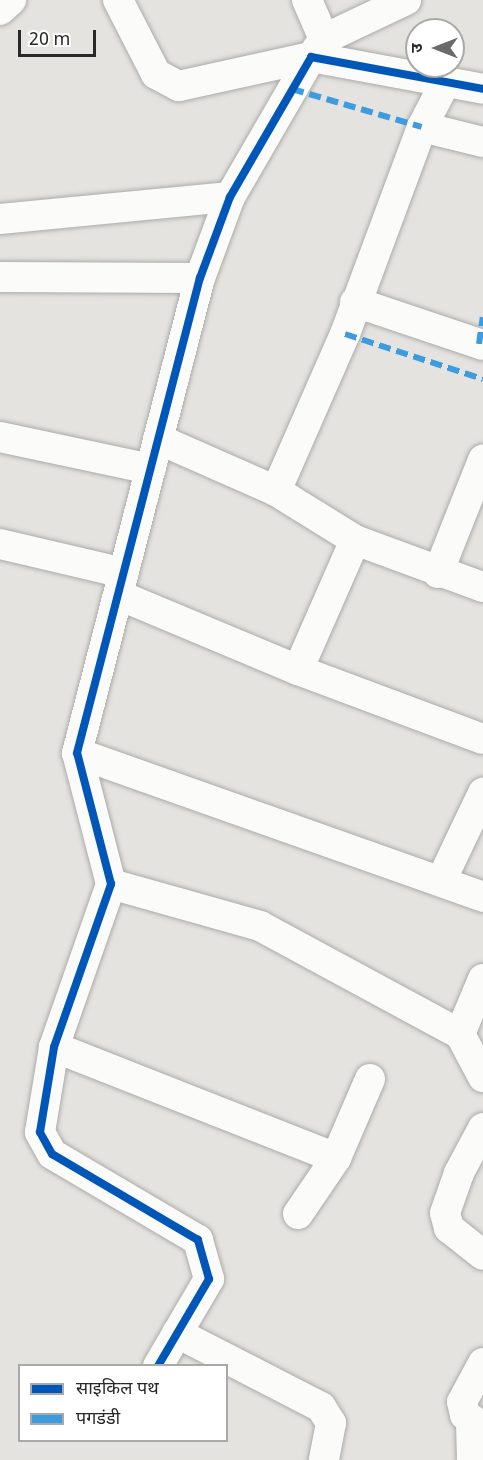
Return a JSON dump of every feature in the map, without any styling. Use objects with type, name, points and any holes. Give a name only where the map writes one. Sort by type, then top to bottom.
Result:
[{"type":"street","points":[[0,9],[11,0]]},
{"type":"street","points":[[118,0],[156,74],[179,86],[317,48],[406,0]]},
{"type":"street","points":[[159,1364],[209,1279],[203,1250],[198,1240],[44,1146],[41,1108],[54,1047],[111,884],[77,753],[123,585],[200,278],[230,197],[317,48],[307,0]]},
{"type":"street","points":[[317,48],[446,83],[483,89]]},
{"type":"street","points":[[276,491],[355,302],[422,127],[446,83]]},
{"type":"street","points":[[422,127],[483,142]]},
{"type":"street","points":[[0,219],[230,197]]},
{"type":"street","points":[[0,277],[200,278]]},
{"type":"street","points":[[355,302],[483,345]]},
{"type":"street","points":[[0,437],[151,469]]},
{"type":"street","points":[[158,439],[276,491],[355,540],[438,573],[483,587]]},
{"type":"street","points":[[438,573],[483,460]]},
{"type":"street","points":[[298,670],[355,540]]},
{"type":"street","points":[[0,544],[123,585],[298,670],[483,739]]},
{"type":"street","points":[[77,753],[441,880],[483,897]]},
{"type":"street","points":[[441,880],[483,793]]},
{"type":"street","points":[[111,884],[260,926],[460,1034],[483,1077]]},
{"type":"street","points":[[460,1034],[483,979]]},
{"type":"street","points":[[54,1047],[336,1158]]},
{"type":"street","points":[[298,1214],[336,1158],[370,1079]]},
{"type":"street","points":[[483,1128],[459,1173],[446,1213],[449,1228],[483,1255]]},
{"type":"street","points":[[177,1334],[321,1407],[332,1423],[324,1460]]},
{"type":"street","points":[[472,1460],[477,1424],[462,1402],[483,1363]]},
{"type":"marked path","points":[[292,89],[422,127]]},
{"type":"marked path","points":[[479,344],[483,317]]},
{"type":"marked path","points":[[345,334],[483,379]]},
{"type":"cycle path","points":[[159,1364],[209,1279],[198,1240],[52,1154],[40,1132],[54,1047],[111,884],[77,753],[200,278],[230,197],[311,57],[483,89]]}]
